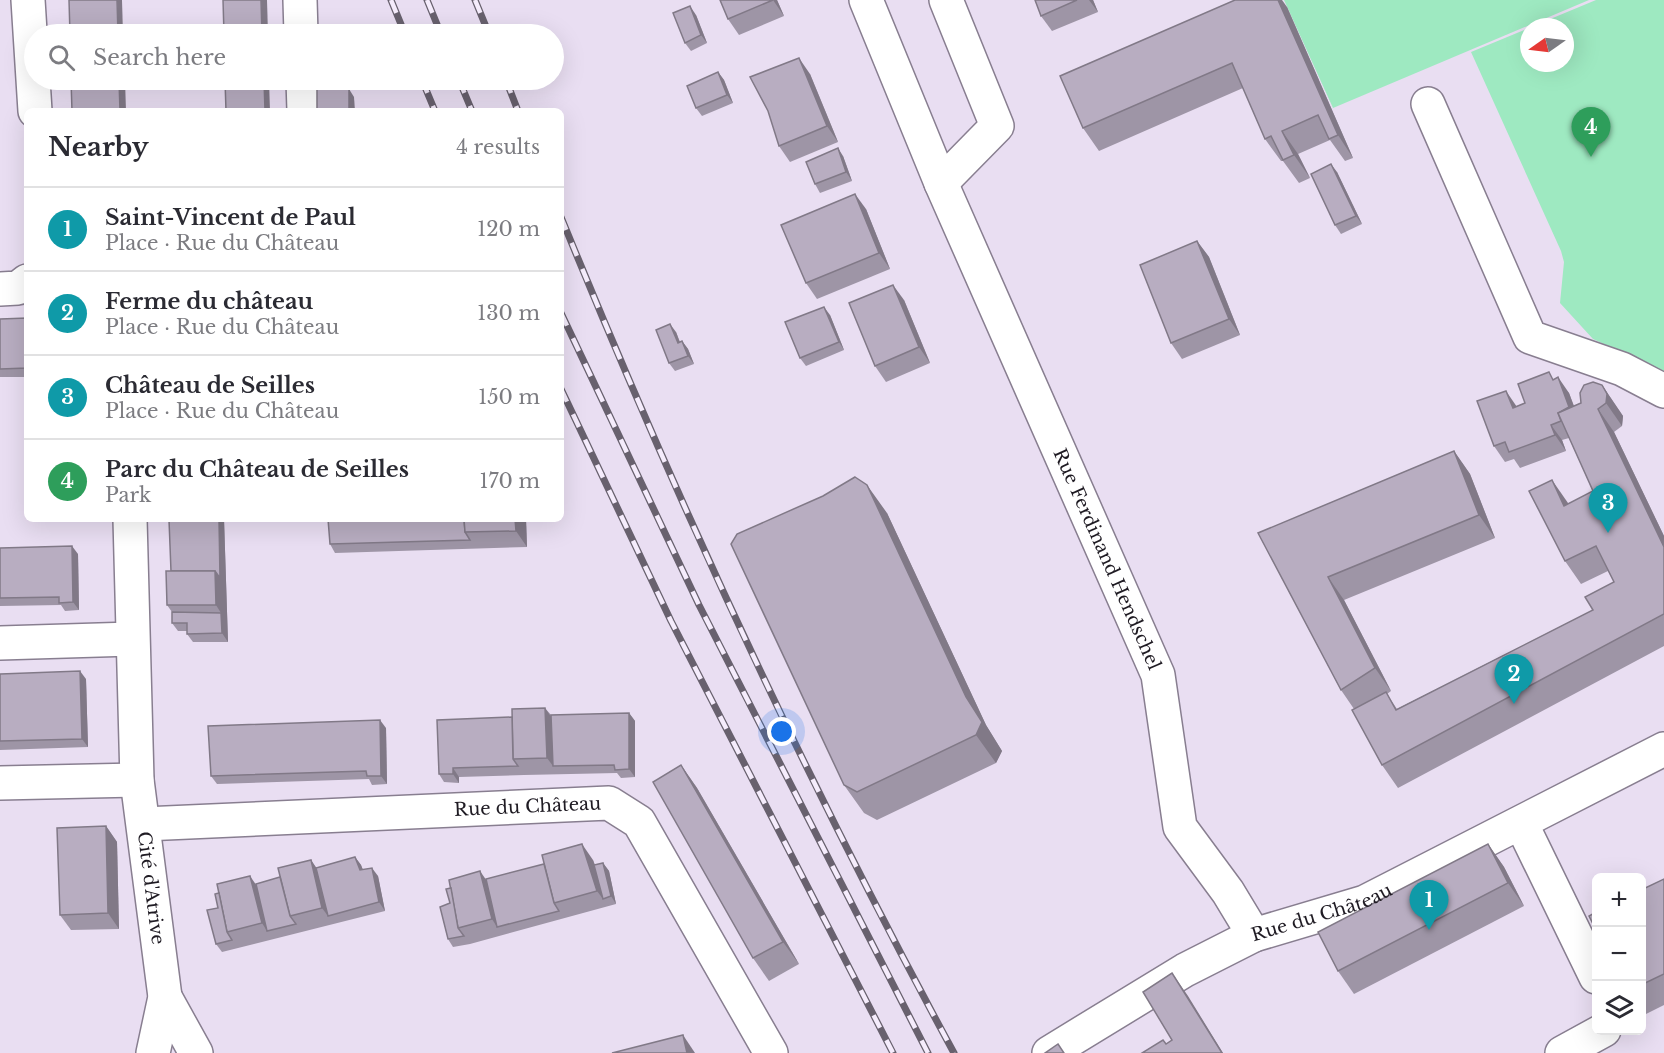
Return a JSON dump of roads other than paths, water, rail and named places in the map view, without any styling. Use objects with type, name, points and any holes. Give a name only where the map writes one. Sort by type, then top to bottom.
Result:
[{"type":"street","points":[[28,0],[30,24]]},
{"type":"street","points":[[300,0],[301,24]]},
{"type":"street","name":"Rue Ferdinand Hendschel","points":[[867,0],[941,183],[1158,675],[1180,827],[1228,892],[1254,934]]},
{"type":"street","points":[[941,183],[997,126],[946,0]]},
{"type":"street","points":[[34,90],[35,108]]},
{"type":"street","points":[[303,90],[304,108]]},
{"type":"street","points":[[1428,104],[1530,337],[1622,369],[1664,391]]},
{"type":"street","points":[[0,289],[18,288],[24,283]]},
{"type":"street","name":"Cité d'Atrive","points":[[130,522],[137,780],[165,997],[153,1053]]},
{"type":"street","points":[[0,643],[132,639]]},
{"type":"street","name":"Rue du Château","points":[[1049,1053],[1185,970],[1254,934],[1365,902],[1664,749]]},
{"type":"street","points":[[0,783],[137,780]]},
{"type":"street","name":"Rue du Château","points":[[144,824],[609,803],[639,822],[771,1053]]},
{"type":"street","points":[[1521,823],[1592,969]]},
{"type":"street","name":"Cité d'Atrive","points":[[165,997],[196,1053]]},
{"type":"street","points":[[1562,1053],[1595,1035]]},
{"type":"railway","points":[[391,0],[401,24]]},
{"type":"railway","points":[[427,0],[437,24]]},
{"type":"railway","points":[[475,0],[485,24]]},
{"type":"railway","points":[[426,90],[434,108]]},
{"type":"railway","points":[[463,90],[471,108]]},
{"type":"railway","points":[[510,90],[517,108]]},
{"type":"railway","points":[[564,224],[651,430],[746,640],[847,848],[954,1053]]},
{"type":"railway","points":[[564,319],[699,605],[928,1053]]},
{"type":"railway","points":[[564,395],[671,621],[893,1053]]},
{"type":"place","name":"Parc du Château de Seilles","points":[[1591,157]]},
{"type":"place","name":"Château de Seilles","points":[[1608,533]]},
{"type":"place","name":"Ferme du château","points":[[1514,704]]},
{"type":"place","name":"Saint-Vincent de Paul","points":[[1429,930]]}]
